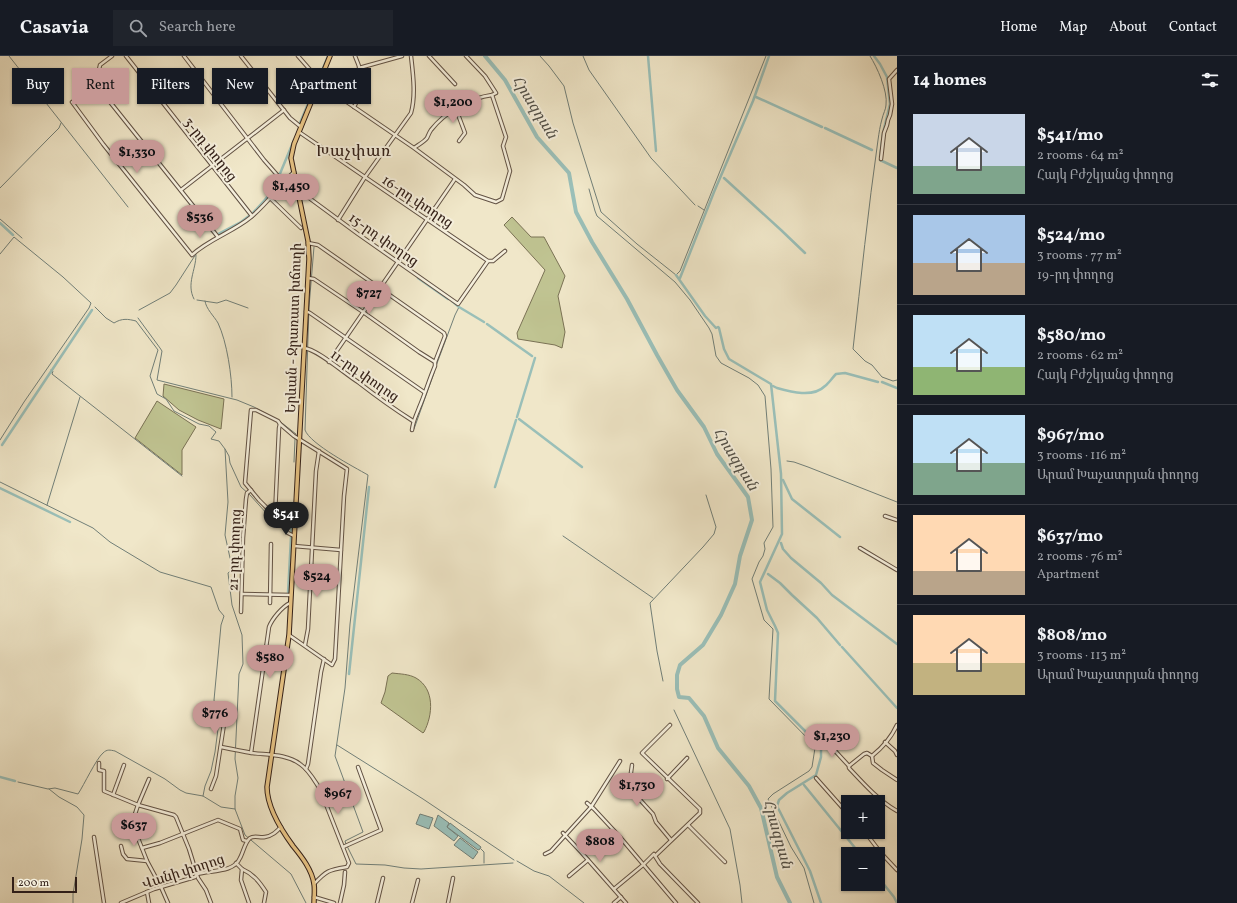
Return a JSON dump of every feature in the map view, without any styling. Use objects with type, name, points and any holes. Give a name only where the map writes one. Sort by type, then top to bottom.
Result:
[{"type":"main road","name":"Երևան - Ջրառատ խճուղի","points":[[325,68],[330,56]]},
{"type":"main road","name":"Երևան - Ջրառատ խճուղի","points":[[311,104],[294,144],[291,158],[308,243],[308,312],[288,635],[267,793],[270,804],[281,827],[305,863],[314,884]]},
{"type":"main road","points":[[314,884],[314,903]]},
{"type":"street","points":[[112,56],[100,65],[97,79],[94,82],[218,237]]},
{"type":"street","name":"3-րդ փողոց","points":[[126,56],[252,216]]},
{"type":"street","points":[[184,56],[274,172],[279,177],[286,180]]},
{"type":"street","points":[[241,56],[290,118],[302,127]]},
{"type":"street","points":[[298,56],[308,68]]},
{"type":"street","points":[[354,56],[359,68],[402,56]]},
{"type":"street","points":[[338,220],[365,177],[410,115],[413,107],[413,76],[411,56]]},
{"type":"street","points":[[429,56],[455,84]]},
{"type":"street","points":[[414,148],[426,139],[431,130],[446,116],[456,109],[483,96],[496,93],[485,76],[466,56]]},
{"type":"street","points":[[881,159],[884,133],[888,125],[892,104],[889,79],[897,70]]},
{"type":"street","points":[[350,104],[414,148],[475,195],[496,202],[502,199],[510,171],[503,146],[506,137],[492,95]]},
{"type":"street","points":[[73,104],[103,144],[192,255],[202,246],[252,216],[294,172]]},
{"type":"street","points":[[456,109],[465,133],[459,141]]},
{"type":"street","points":[[181,190],[284,110]]},
{"type":"street","name":"16-րդ փողոց","points":[[299,132],[488,261]]},
{"type":"street","points":[[329,362],[455,179]]},
{"type":"street","name":"15-րդ փողոց","points":[[298,191],[458,304],[488,261]]},
{"type":"street","points":[[270,198],[301,228]]},
{"type":"street","points":[[308,243],[318,245],[444,333],[445,336],[424,392],[420,408],[413,421],[412,430]]},
{"type":"street","points":[[488,261],[493,261],[505,251]]},
{"type":"street","points":[[308,278],[314,279],[435,362]]},
{"type":"street","points":[[308,312],[424,392]]},
{"type":"street","name":"11-րդ փողոց","points":[[305,348],[309,348],[413,421]]},
{"type":"street","points":[[288,635],[305,645],[332,665],[335,659],[344,496],[347,469],[319,450],[294,436],[278,421],[256,410],[251,410],[245,484],[258,500],[275,516],[288,533],[294,536]]},
{"type":"street","points":[[275,516],[280,424]]},
{"type":"street","points":[[305,645],[308,629],[316,471],[319,450]]},
{"type":"street","name":"21-րդ փողոց","points":[[241,612],[243,538],[247,493],[251,490]]},
{"type":"street","points":[[886,516],[897,520]]},
{"type":"street","points":[[270,603],[271,544]]},
{"type":"street","points":[[293,546],[341,550]]},
{"type":"street","points":[[860,548],[897,570]]},
{"type":"street","points":[[242,594],[291,594]]},
{"type":"street","points":[[252,753],[270,623],[286,605],[290,603]]},
{"type":"street","points":[[306,769],[324,660]]},
{"type":"street","points":[[211,789],[216,776],[224,724]]},
{"type":"street","points":[[872,756],[885,742],[897,724]]},
{"type":"street","points":[[614,889],[654,854],[655,856],[700,813],[701,810],[667,779],[642,753],[670,725]]},
{"type":"street","points":[[825,740],[865,785],[889,807],[897,811]]},
{"type":"street","points":[[885,742],[895,751],[897,755]]},
{"type":"street","points":[[221,747],[288,758],[300,763],[320,788],[349,866],[329,871],[314,884]]},
{"type":"street","points":[[849,766],[864,754],[867,753],[872,756]]},
{"type":"street","points":[[872,756],[873,763],[897,780]]},
{"type":"street","points":[[667,779],[687,758]]},
{"type":"street","points":[[545,854],[551,851],[591,807],[620,761]]},
{"type":"street","points":[[99,763],[99,770],[104,771],[104,791],[138,805],[174,815],[176,817],[198,878],[206,890],[211,903]]},
{"type":"street","points":[[113,795],[124,765]]},
{"type":"street","points":[[632,765],[630,780],[631,790],[654,814],[656,822],[671,840]]},
{"type":"street","points":[[343,847],[381,830],[358,767]]},
{"type":"street","points":[[816,778],[841,806]]},
{"type":"street","points":[[149,779],[132,823],[147,861],[168,903]]},
{"type":"street","points":[[587,803],[620,837],[676,903]]},
{"type":"street","points":[[142,848],[160,843],[218,820],[240,829],[243,840],[247,841]]},
{"type":"street","points":[[688,825],[725,862]]},
{"type":"street","name":"Վանի փողոց","points":[[121,903],[161,887],[195,877],[197,874],[225,869],[238,862],[247,841],[251,837],[267,837],[281,827]]},
{"type":"street","points":[[563,833],[626,903]]},
{"type":"street","points":[[94,837],[104,903]]},
{"type":"street","points":[[870,839],[897,870]]},
{"type":"street","points":[[121,846],[123,854],[127,859],[147,861]]},
{"type":"street","points":[[655,856],[660,864],[698,903]]},
{"type":"street","points":[[569,876],[588,860]]},
{"type":"street","points":[[236,863],[242,869],[253,875],[261,884],[266,892],[264,903]]},
{"type":"street","points":[[242,869],[241,880],[249,903]]},
{"type":"street","points":[[340,903],[345,872]]},
{"type":"street","points":[[377,903],[383,878]]},
{"type":"street","points":[[448,903],[453,878]]},
{"type":"street","points":[[412,903],[418,880]]},
{"type":"street","points":[[147,892],[149,903]]},
{"type":"street","points":[[314,898],[334,903]]},
{"type":"street","points":[[614,903],[621,898]]},
{"type":"green space","points":[[512,217],[531,237],[544,237],[565,276],[558,296],[565,332],[562,348],[555,345],[518,339],[517,333],[545,270],[504,225]]},
{"type":"green space","points":[[164,384],[224,399],[221,429],[198,420],[179,410],[163,396]]},
{"type":"green space","points":[[157,401],[196,427],[182,450],[182,475],[135,438]]},
{"type":"green space","points":[[392,673],[404,674],[416,678],[427,689],[430,710],[427,725],[423,733],[381,703],[388,676]]},
{"type":"water","points":[[420,814],[433,818],[429,829],[416,824]]},
{"type":"water","points":[[438,815],[449,823],[447,827],[458,836],[454,841],[434,826]]},
{"type":"water","points":[[450,823],[481,847],[480,849],[478,850],[447,827]]},
{"type":"water","points":[[460,838],[478,852],[473,859],[454,845]]},
{"type":"waterway","points":[[9,56],[128,207]]},
{"type":"waterway","points":[[323,68],[328,56]]},
{"type":"waterway","name":"Հրազդան","points":[[485,56],[505,80],[537,137],[569,173],[576,212],[592,242],[627,299],[677,390],[704,427],[717,454],[748,497],[752,520],[740,556],[735,584],[721,615],[703,645],[680,665],[677,675],[677,689],[679,697],[689,698],[704,716],[718,748],[749,786],[761,808],[777,877],[790,903]]},
{"type":"waterway","points":[[540,56],[564,86],[573,123],[601,212],[637,244],[676,275],[680,271],[766,56]]},
{"type":"waterway","points":[[583,56],[589,70],[651,158],[695,205]]},
{"type":"waterway","points":[[648,56],[656,151]]},
{"type":"waterway","points":[[680,278],[714,192],[753,101],[769,56]]},
{"type":"waterway","points":[[870,56],[876,66],[884,86],[886,108],[882,117],[874,166],[853,349],[865,361],[872,365],[882,377],[893,381],[897,380]]},
{"type":"waterway","points":[[874,56],[887,77],[890,104],[883,133],[880,157]]},
{"type":"waterway","points":[[756,97],[822,127]]},
{"type":"waterway","points":[[300,123],[308,104]]},
{"type":"waterway","points":[[0,188],[59,128],[61,123]]},
{"type":"waterway","points":[[825,128],[872,150]]},
{"type":"waterway","points":[[279,176],[294,140]]},
{"type":"waterway","points":[[880,160],[897,168]]},
{"type":"waterway","points":[[724,178],[805,253]]},
{"type":"waterway","points":[[252,214],[270,193],[278,179]]},
{"type":"waterway","points":[[589,189],[597,216],[675,282],[690,300],[712,334],[716,356],[721,363],[749,378],[758,385],[765,396],[771,469],[773,527],[764,543],[765,549],[763,556],[752,579],[764,620],[773,629],[769,699],[814,745],[815,748],[812,767],[809,771],[773,794],[768,799],[791,847],[804,868],[814,903]]},
{"type":"waterway","points":[[698,206],[704,210]]},
{"type":"waterway","points":[[218,234],[249,216]]},
{"type":"waterway","points":[[0,219],[22,238]]},
{"type":"waterway","points":[[0,223],[13,235]]},
{"type":"waterway","points":[[0,254],[14,237],[63,277],[91,303],[0,440]]},
{"type":"waterway","points":[[314,247],[309,307],[305,430],[309,436],[323,448],[368,475],[350,624],[345,688],[335,756],[363,832],[345,841],[346,844]]},
{"type":"waterway","points":[[139,310],[170,293],[196,254]]},
{"type":"waterway","points":[[194,299],[191,282],[196,255]]},
{"type":"waterway","points":[[676,275],[705,316],[716,328],[719,328],[724,349],[729,359],[771,384],[781,474],[782,534],[760,582],[767,610],[778,633],[775,701],[821,747],[821,757],[816,775],[787,793],[779,800],[777,806],[810,871],[821,903]]},
{"type":"waterway","points":[[418,278],[448,299]]},
{"type":"waterway","points":[[197,300],[217,303],[226,300],[248,308]]},
{"type":"waterway","points":[[205,301],[208,310],[218,323],[224,340],[230,369],[232,397]]},
{"type":"waterway","points":[[452,301],[484,322]]},
{"type":"waterway","points":[[95,307],[106,318],[114,323],[125,319],[136,321],[158,350],[150,376],[157,394],[166,399],[174,411],[199,424],[209,426],[216,432],[211,439],[219,441],[225,449],[228,502],[225,535],[230,558],[235,567],[228,573],[232,605],[242,635],[243,664],[239,674],[235,759],[238,778],[235,796],[235,809],[245,835],[291,874],[306,903]]},
{"type":"waterway","points":[[436,366],[459,307]]},
{"type":"waterway","points":[[2,445],[92,310]]},
{"type":"waterway","points":[[138,318],[162,351],[157,380],[237,400],[276,419]]},
{"type":"waterway","points":[[487,324],[532,356]]},
{"type":"waterway","points":[[517,417],[535,358]]},
{"type":"waterway","points":[[51,370],[53,371],[52,374],[182,476]]},
{"type":"waterway","points":[[414,429],[434,373]]},
{"type":"waterway","points":[[773,386],[795,392],[814,392],[825,386],[836,374],[845,373],[878,382]]},
{"type":"waterway","points":[[882,382],[897,388]]},
{"type":"waterway","points":[[47,505],[80,397]]},
{"type":"waterway","points":[[519,419],[582,467]]},
{"type":"waterway","points":[[278,420],[296,434]]},
{"type":"waterway","points":[[495,487],[516,420]]},
{"type":"waterway","points":[[294,462],[295,439]]},
{"type":"waterway","points":[[225,449],[241,487],[277,525]]},
{"type":"waterway","points":[[787,461],[808,467],[897,502]]},
{"type":"waterway","points":[[783,480],[792,499],[840,537]]},
{"type":"waterway","points":[[0,482],[93,528],[110,542],[160,572],[211,587],[219,610],[224,616],[221,625],[214,700],[218,729],[211,771],[203,796]]},
{"type":"waterway","points":[[349,674],[369,487]]},
{"type":"waterway","points":[[0,488],[70,522]]},
{"type":"waterway","points":[[663,681],[650,603],[714,534],[716,527],[706,495]]},
{"type":"waterway","points":[[291,533],[292,519]]},
{"type":"waterway","points":[[563,536],[653,598]]},
{"type":"waterway","points":[[288,593],[291,537]]},
{"type":"waterway","points":[[781,543],[783,549],[791,558],[821,583],[832,595],[897,644]]},
{"type":"waterway","points":[[768,574],[780,583],[817,618],[840,645]]},
{"type":"waterway","points":[[842,647],[897,708]]},
{"type":"waterway","points":[[674,710],[730,829],[742,903]]},
{"type":"waterway","points":[[337,745],[423,799],[514,860]]},
{"type":"waterway","points":[[18,782],[48,789],[55,788],[78,794],[100,756],[106,751],[110,750],[115,751],[165,779],[186,793],[203,796],[221,807],[235,809]]},
{"type":"waterway","points":[[0,777],[15,781]]},
{"type":"waterway","points":[[804,785],[854,847]]},
{"type":"waterway","points":[[49,789],[59,797],[77,807],[84,815],[73,903]]},
{"type":"waterway","points":[[347,846],[356,864],[385,865],[421,869],[513,863]]},
{"type":"waterway","points":[[481,849],[484,852],[484,863]]},
{"type":"waterway","points":[[517,861],[534,871],[549,876],[584,903]]},
{"type":"waterway","points":[[885,886],[897,903]]},
{"type":"district","name":"Խաչփառ","points":[[354,150]]}]
